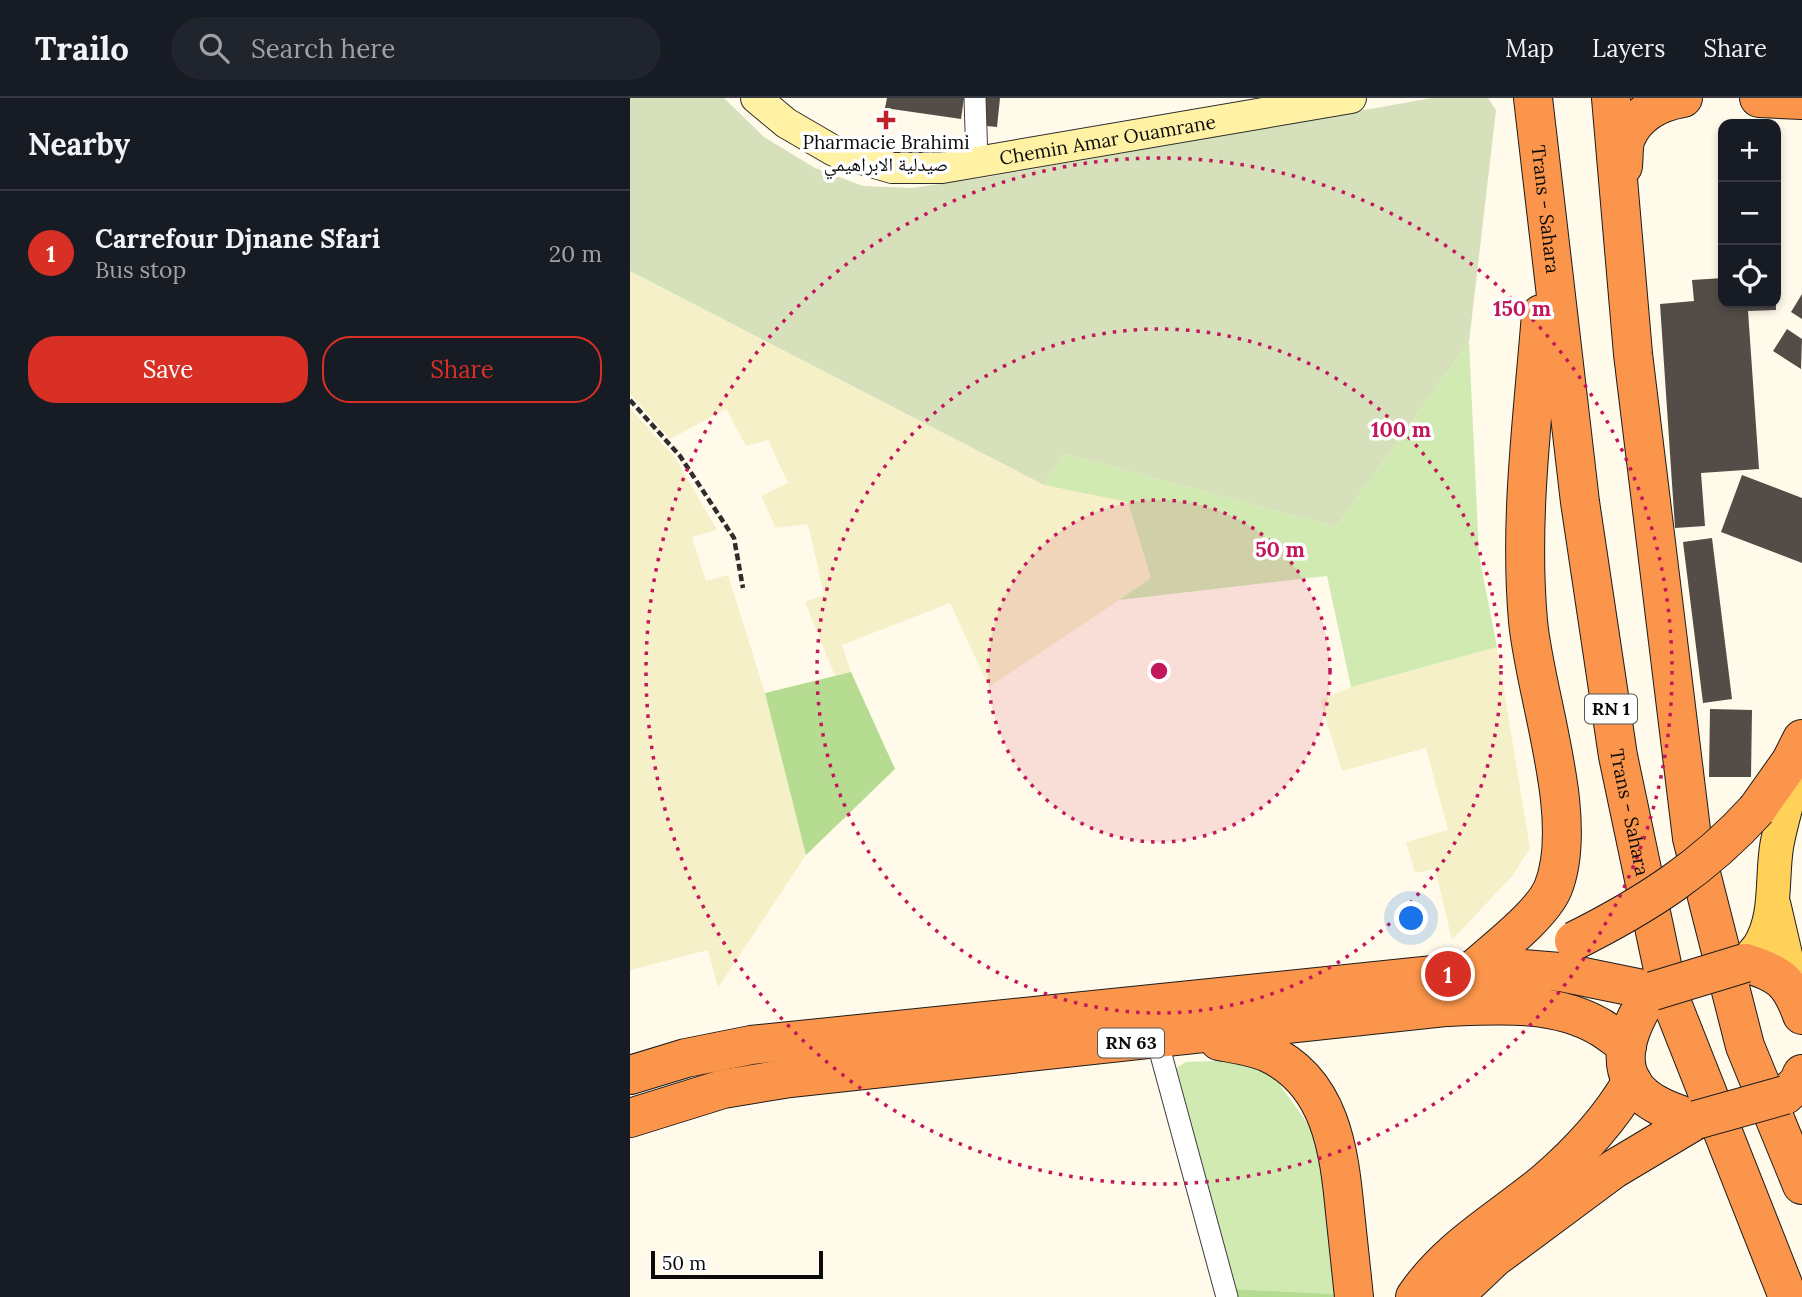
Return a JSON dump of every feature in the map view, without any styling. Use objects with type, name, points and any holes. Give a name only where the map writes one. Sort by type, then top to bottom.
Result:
[{"type":"highway","points":[[1509,98],[1522,117],[1539,162]]},
{"type":"highway","name":"Trans - Sahara","points":[[1533,98],[1580,502],[1618,756],[1668,993],[1788,1297]]},
{"type":"highway","points":[[1611,98],[1633,354],[1692,838],[1745,1046],[1802,1185]]},
{"type":"highway","points":[[1619,195],[1626,139],[1643,114],[1666,101],[1683,98]]},
{"type":"highway","points":[[1759,98],[1802,100]]},
{"type":"highway","points":[[1472,971],[1542,905],[1553,888],[1560,853],[1561,805],[1528,622],[1526,520],[1548,232]]},
{"type":"highway","points":[[1472,971],[1574,941],[1616,920],[1706,860],[1730,839],[1756,810],[1791,761],[1802,739]]},
{"type":"highway","points":[[1745,963],[1764,968],[1779,978],[1798,1003]]},
{"type":"highway","name":"RN 63","points":[[630,1075],[686,1058],[751,1045],[1472,971],[1523,969],[1560,972],[1653,991],[1745,963]]},
{"type":"highway","points":[[1415,1297],[1436,1269],[1466,1241],[1542,1184],[1601,1128],[1629,1064],[1633,1024],[1653,991]]},
{"type":"highway","name":"RN 63","points":[[630,1118],[723,1089],[790,1078],[1432,1009],[1494,1005],[1534,1007],[1573,1015],[1600,1027],[1629,1064],[1647,1098],[1669,1112],[1696,1121]]},
{"type":"highway","points":[[1171,1038],[1243,1045],[1268,1053],[1293,1070],[1315,1092],[1330,1122],[1339,1157],[1354,1297]]},
{"type":"highway","points":[[1453,1297],[1494,1258],[1605,1176],[1653,1145],[1696,1121],[1796,1089]]},
{"type":"main road","name":"Chemin Amar Ouamrane","points":[[757,98],[786,123],[834,151],[892,168],[942,168],[1351,98]]},
{"type":"main road","points":[[1745,963],[1760,945],[1773,900],[1777,848],[1802,752]]},
{"type":"main road","points":[[1773,900],[1798,1003]]},
{"type":"street","points":[[975,98],[977,162]]},
{"type":"street","points":[[1171,1038],[1227,1297]]},
{"type":"path","points":[[630,400],[680,456],[734,538],[743,588]]},
{"type":"shaded area","points":[[630,271],[1044,485],[1128,501],[1152,578],[989,687],[950,603],[842,645],[851,672],[835,676],[805,602],[824,595],[808,524],[776,528],[761,496],[788,483],[768,440],[746,446],[726,409],[670,439],[630,394]]},
{"type":"shaded area","points":[[630,408],[676,459],[717,530],[692,537],[706,581],[728,575],[765,693],[806,855],[718,988],[708,950],[630,970]]},
{"type":"shaded area","points":[[1497,647],[1530,848],[1513,875],[1452,940],[1435,869],[1415,873],[1406,842],[1448,830],[1426,748],[1342,771],[1320,700],[1351,687]]},
{"type":"green space","points":[[630,98],[724,98],[764,137],[815,168],[863,186],[912,188],[988,177],[1432,98],[1488,98],[1496,110],[1469,342],[1336,527],[1064,454],[1044,485],[630,271]]},
{"type":"green space","points":[[1469,342],[1479,555],[1497,647],[1351,687],[1327,576],[1119,600],[1151,578],[1128,502],[1044,485],[1064,454],[1336,527]]},
{"type":"green space","points":[[851,672],[895,769],[806,855],[765,693]]},
{"type":"green space","points":[[1213,1061],[1267,1067],[1318,1138],[1334,1294],[1233,1289],[1175,1069],[1186,1062]]},
{"type":"green space","points":[[1233,1289],[1334,1294],[1334,1297],[1236,1297]]},
{"type":"building","points":[[887,98],[964,98],[961,119],[885,108]]},
{"type":"building","points":[[979,98],[1000,98],[997,127],[977,125]]},
{"type":"building","points":[[1718,278],[1718,308],[1776,310],[1748,311],[1759,469],[1701,473],[1705,526],[1675,528],[1660,304],[1694,301],[1692,280]]},
{"type":"building","points":[[1802,294],[1802,319],[1791,312]]},
{"type":"building","points":[[1787,329],[1802,339],[1801,369],[1773,351]]},
{"type":"building","points":[[1742,475],[1802,498],[1802,563],[1721,532]]},
{"type":"building","points":[[1712,538],[1732,699],[1703,703],[1683,542]]},
{"type":"building","points":[[1710,709],[1752,710],[1751,777],[1709,777]]},
{"type":"place","name":"Pharmacie Brahimi صيدلية الابراهيمي","points":[[886,120]]},
{"type":"place","name":"Carrefour Djnane Sfari","points":[[1448,974]]}]
